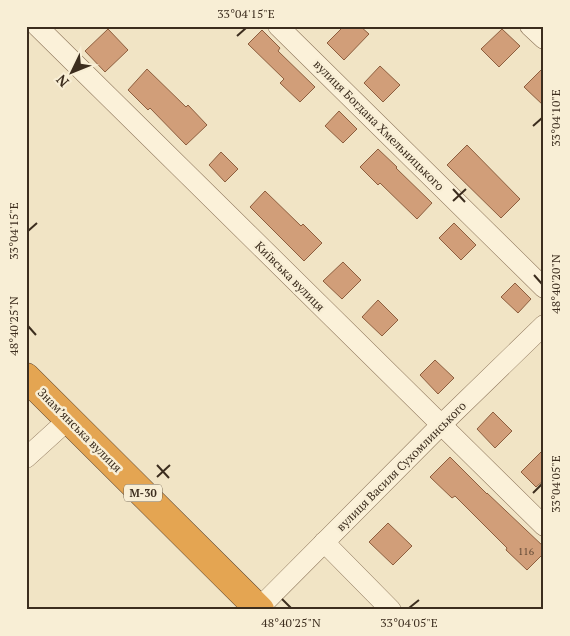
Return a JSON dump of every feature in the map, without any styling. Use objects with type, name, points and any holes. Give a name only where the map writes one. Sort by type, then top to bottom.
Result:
[{"type":"highway","name":"Знамʼянська вулиця","points":[[26,376],[260,609]]},
{"type":"street","name":"Київська вулиця","points":[[37,26],[544,526]]},
{"type":"street","name":"вулиця Богдана Хмельницького","points":[[278,26],[544,288]]},
{"type":"street","points":[[530,26],[544,39]]},
{"type":"street","name":"вулиця Василя Сухомлинського","points":[[260,609],[441,425],[544,325]]},
{"type":"street","points":[[26,458],[69,419]]},
{"type":"street","points":[[324,542],[391,610]]},
{"type":"building","points":[[344,26],[360,26],[369,34],[344,60],[327,43]]},
{"type":"building","points":[[108,29],[128,50],[105,72],[85,51]]},
{"type":"building","points":[[502,29],[520,46],[499,67],[481,49]]},
{"type":"building","points":[[262,30],[280,48],[278,51],[315,87],[300,102],[280,83],[284,79],[248,44]]},
{"type":"building","points":[[380,66],[400,85],[383,102],[364,83]]},
{"type":"building","points":[[544,67],[544,106],[524,87]]},
{"type":"building","points":[[147,69],[186,107],[188,105],[207,125],[186,145],[150,108],[148,110],[128,90]]},
{"type":"building","points":[[339,111],[357,129],[343,143],[325,126]]},
{"type":"building","points":[[467,145],[520,199],[501,218],[447,165]]},
{"type":"building","points":[[378,149],[432,203],[417,219],[380,183],[378,185],[360,167]]},
{"type":"building","points":[[221,152],[238,169],[225,182],[209,165]]},
{"type":"building","points":[[265,191],[301,226],[303,224],[322,243],[304,261],[250,207]]},
{"type":"building","points":[[454,223],[476,245],[461,260],[439,238]]},
{"type":"building","points":[[343,262],[361,280],[342,299],[323,281]]},
{"type":"building","points":[[515,283],[531,299],[518,313],[501,297]]},
{"type":"building","points":[[378,300],[398,320],[382,336],[362,317]]},
{"type":"building","points":[[435,360],[454,378],[438,394],[420,375]]},
{"type":"building","points":[[493,412],[512,431],[495,448],[477,429]]},
{"type":"building","points":[[544,449],[544,480],[536,487],[521,472]]},
{"type":"building","points":[[450,457],[544,547],[544,553],[527,570],[455,496],[452,498],[430,477]]},
{"type":"building","points":[[388,523],[412,546],[393,565],[369,542]]}]
